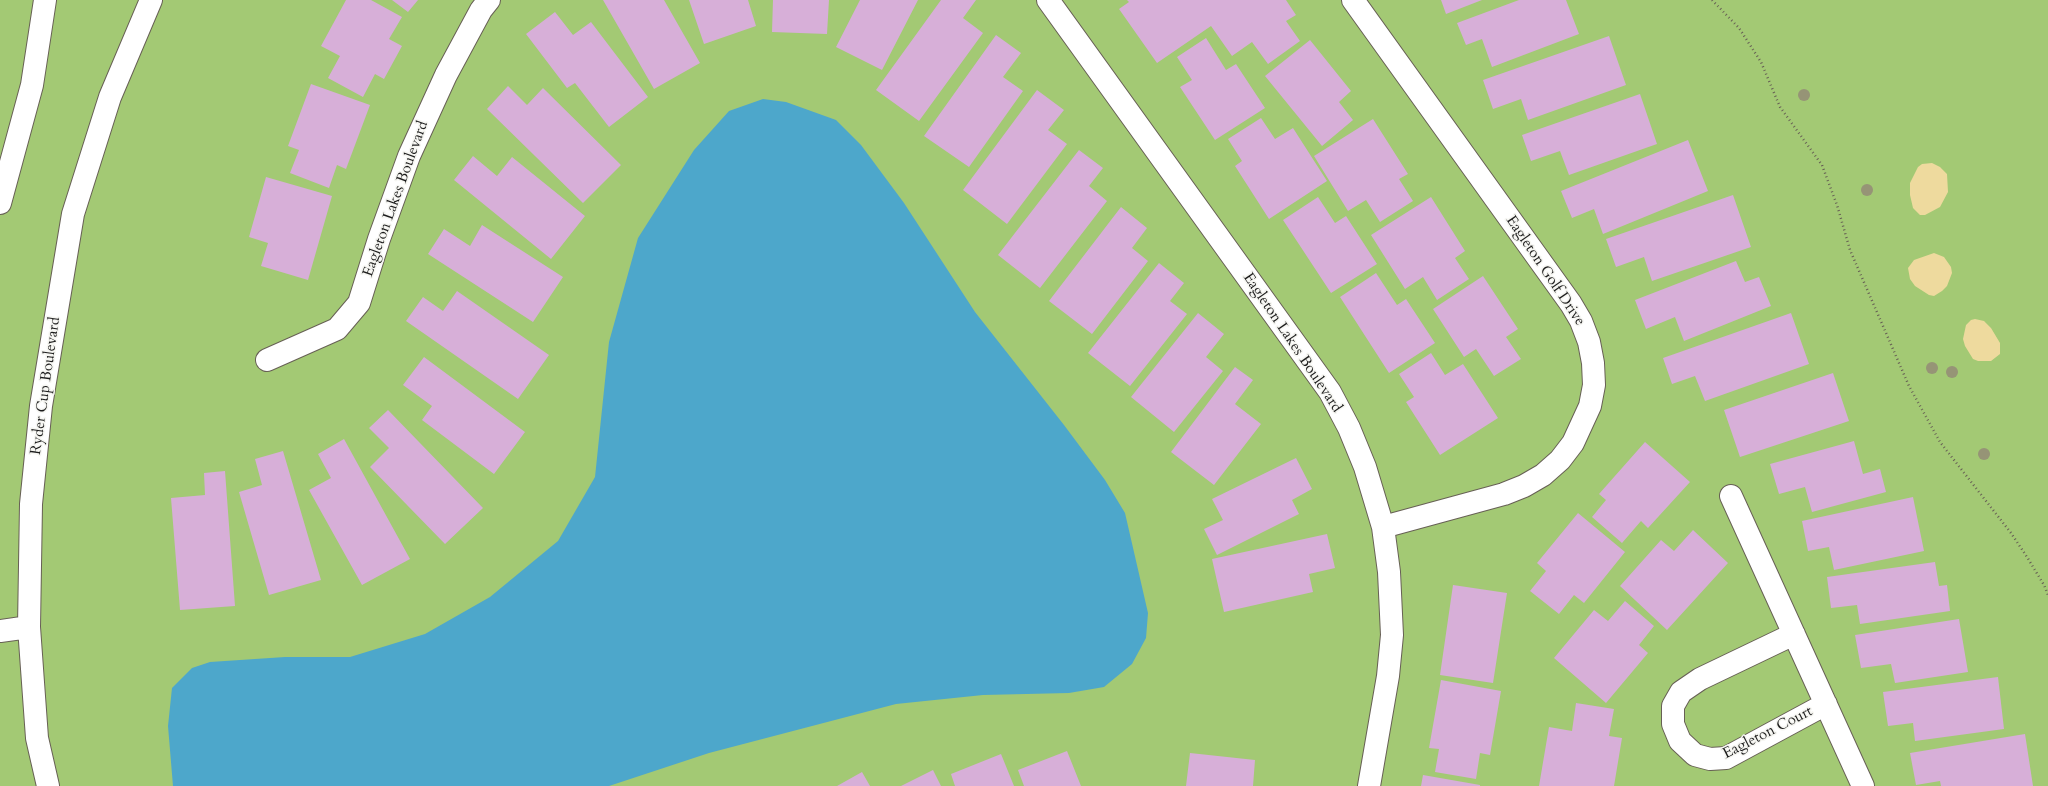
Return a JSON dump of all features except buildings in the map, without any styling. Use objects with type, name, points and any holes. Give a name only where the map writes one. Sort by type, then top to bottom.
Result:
[{"type":"street","points":[[0,203],[32,85],[45,0]]},
{"type":"street","name":"Ryder Cup Boulevard","points":[[48,786],[37,738],[29,627],[31,504],[41,406],[73,214],[110,97],[150,0]]},
{"type":"street","name":"Eagleton Lakes Boulevard","points":[[267,360],[337,329],[359,303],[379,239],[409,156],[446,75],[481,10],[489,0]]},
{"type":"street","name":"Eagleton Lakes Boulevard","points":[[1048,0],[1330,392],[1349,428],[1365,467],[1383,527],[1389,572],[1392,634],[1388,676],[1369,786]]},
{"type":"street","name":"Eagleton Golf Drive","points":[[1353,0],[1571,304],[1581,321],[1589,342],[1593,363],[1594,385],[1590,406],[1574,443],[1560,460],[1543,475],[1524,486],[1504,494],[1383,527]]},
{"type":"street","name":"Eagleton Court","points":[[1731,496],[1863,786]]},
{"type":"street","points":[[0,631],[29,627]]},
{"type":"street","name":"Eagleton Court","points":[[1794,634],[1700,679],[1681,692],[1673,706],[1673,724],[1680,741],[1695,755],[1710,759],[1726,758],[1826,704]]},
{"type":"path","points":[[1712,0],[1739,28],[1761,62],[1780,107],[1822,165],[1838,205],[1850,250],[1909,386],[1936,435],[2023,551],[2044,585],[2048,595]]},
{"type":"green space","points":[[0,0],[2048,0],[2048,786],[0,786]]},
{"type":"sand","points":[[1932,163],[1940,167],[1947,174],[1948,192],[1940,207],[1925,215],[1920,215],[1913,208],[1910,195],[1910,183],[1918,167],[1922,164]]},
{"type":"sand","points":[[1934,253],[1944,257],[1951,267],[1952,273],[1947,286],[1934,296],[1929,295],[1915,286],[1910,279],[1908,268],[1914,260]]},
{"type":"sand","points":[[1975,319],[1984,321],[1991,328],[2000,343],[2000,354],[1991,361],[1978,361],[1973,359],[1965,346],[1963,339],[1966,325],[1971,320]]},
{"type":"water","points":[[763,99],[786,102],[836,120],[861,145],[904,203],[975,312],[1064,425],[1105,480],[1125,513],[1148,613],[1146,638],[1132,664],[1104,687],[1069,693],[983,695],[896,704],[709,753],[609,786],[173,786],[168,726],[172,688],[192,668],[210,662],[285,657],[350,657],[425,634],[490,597],[558,541],[595,477],[609,342],[638,238],[694,150],[729,111]]}]
